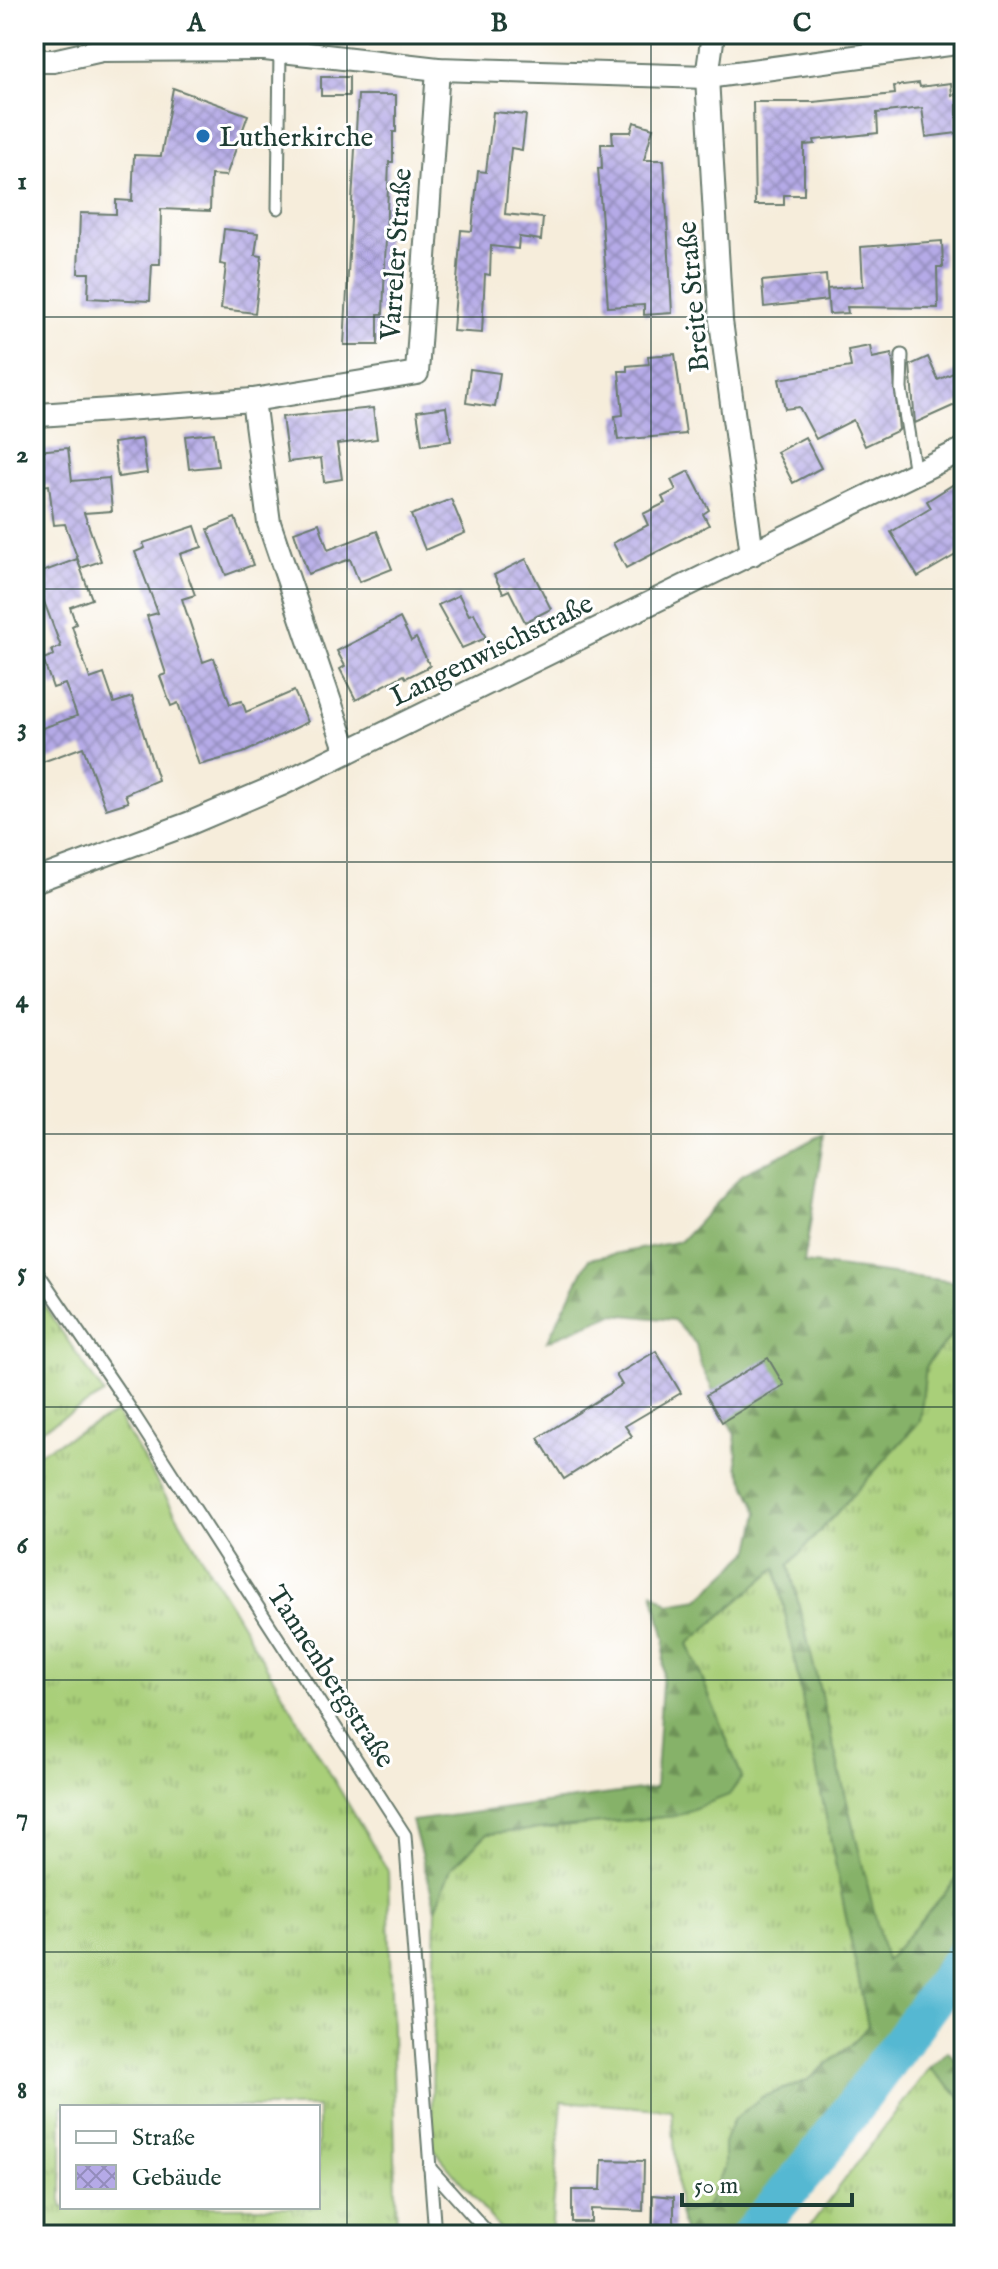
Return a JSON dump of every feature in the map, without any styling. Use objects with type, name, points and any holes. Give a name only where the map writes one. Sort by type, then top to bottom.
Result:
[{"type":"street","name":"Breite Straße","points":[[713,34],[707,77],[721,321],[752,554]]},
{"type":"street","points":[[34,61],[53,61],[102,50],[280,51],[438,69],[707,77],[964,42]]},
{"type":"street","name":"Varreler Straße","points":[[39,415],[253,400],[417,373],[438,69]]},
{"type":"street","points":[[253,400],[269,523],[347,752]]},
{"type":"street","name":"Langenwischstraße","points":[[34,881],[188,824],[347,752],[963,452]]},
{"type":"lane","points":[[278,208],[280,51]]},
{"type":"lane","points":[[902,355],[901,389],[915,474]]},
{"type":"lane","name":"Tannenbergstraße","points":[[34,1267],[122,1396],[405,1835],[435,2235]]},
{"type":"lane","points":[[428,2166],[490,2235]]},
{"type":"green space","points":[[824,1134],[804,1263],[964,1283],[964,1321],[926,1365],[920,1421],[789,1565],[886,1961],[964,1871],[964,1952],[811,2161],[749,2235],[685,2235],[679,2213],[706,2207],[724,2169],[724,2144],[733,2120],[762,2097],[806,2081],[853,2043],[868,2026],[776,1568],[688,1644],[742,1777],[729,1795],[675,1816],[487,1834],[451,1868],[436,1909],[412,1821],[655,1788],[665,1639],[653,1592],[669,1604],[699,1599],[751,1550],[759,1512],[738,1467],[735,1435],[700,1364],[696,1344],[674,1320],[613,1314],[547,1341],[589,1259],[681,1241],[743,1174]]},
{"type":"green space","points":[[34,1291],[104,1394],[34,1434]]},
{"type":"green space","points":[[964,1321],[964,1871],[886,1962],[789,1565],[920,1421],[926,1365]]},
{"type":"green space","points":[[116,1413],[388,1871],[397,2235],[34,2235],[34,1455]]},
{"type":"green space","points":[[776,1567],[868,2026],[853,2043],[806,2081],[762,2097],[724,2144],[724,2169],[706,2207],[679,2213],[672,2110],[562,2101],[551,2235],[505,2235],[431,2146],[436,1909],[451,1868],[487,1834],[675,1816],[742,1777],[688,1644]]},
{"type":"green space","points":[[948,2051],[964,2071],[964,2100],[929,2068]]},
{"type":"green space","points":[[929,2068],[964,2100],[964,2235],[803,2235]]},
{"type":"building","points":[[321,77],[349,77],[349,96],[321,96]]},
{"type":"building","points":[[919,83],[920,87],[951,83],[952,95],[957,94],[957,133],[926,137],[922,108],[877,113],[878,133],[814,140],[815,144],[804,145],[804,195],[784,195],[784,205],[755,205],[753,102],[813,102],[895,94],[894,86]]},
{"type":"building","points":[[173,88],[248,115],[226,176],[211,175],[210,211],[161,209],[160,264],[152,264],[150,301],[88,298],[89,273],[78,273],[80,213],[116,214],[116,200],[132,201],[134,155],[161,156]]},
{"type":"building","points":[[358,95],[396,95],[393,162],[389,162],[383,314],[378,314],[378,345],[344,345]]},
{"type":"building","points":[[493,112],[526,115],[522,150],[511,148],[505,214],[543,218],[541,240],[519,237],[518,249],[491,246],[490,275],[485,274],[482,333],[453,331],[461,230],[472,231],[478,171],[486,172]]},
{"type":"building","points":[[634,122],[653,128],[644,160],[664,160],[672,313],[644,315],[644,305],[608,307],[598,168],[602,169],[601,144],[613,144],[612,132],[631,132]]},
{"type":"building","points":[[224,229],[258,233],[255,255],[262,256],[255,313],[221,309],[226,265],[220,264]]},
{"type":"building","points":[[942,241],[943,267],[937,267],[938,308],[847,307],[848,313],[829,314],[827,289],[863,286],[861,247]]},
{"type":"building","points":[[826,275],[828,300],[764,307],[762,281]]},
{"type":"building","points":[[870,346],[872,358],[892,354],[899,430],[865,446],[853,420],[816,439],[799,407],[785,409],[779,379],[851,367],[848,350]]},
{"type":"building","points":[[675,354],[686,434],[618,440],[615,416],[623,415],[619,371],[627,371],[627,366],[649,364],[648,356]]},
{"type":"building","points":[[928,357],[938,380],[964,368],[964,401],[915,423],[910,365]]},
{"type":"building","points":[[470,369],[500,373],[495,407],[466,403]]},
{"type":"building","points":[[446,407],[451,441],[422,445],[417,411]]},
{"type":"building","points":[[373,408],[377,439],[337,444],[342,479],[324,482],[321,458],[288,462],[282,417]]},
{"type":"building","points":[[214,433],[218,466],[189,469],[185,436]]},
{"type":"building","points":[[805,437],[821,468],[793,483],[777,452]]},
{"type":"building","points":[[142,439],[147,473],[118,477],[113,443]]},
{"type":"building","points":[[68,448],[72,481],[109,478],[112,511],[84,513],[101,561],[81,568],[65,524],[54,525],[49,485],[41,486],[37,451]]},
{"type":"building","points":[[689,471],[709,510],[703,514],[709,525],[626,568],[613,543],[648,525],[643,514],[665,503],[662,497],[676,490],[671,480]]},
{"type":"building","points":[[954,484],[964,501],[964,550],[918,577],[891,532],[931,508],[927,501]]},
{"type":"building","points":[[451,499],[465,533],[425,550],[411,515]]},
{"type":"building","points":[[235,518],[253,565],[226,575],[208,529]]},
{"type":"building","points":[[319,523],[328,550],[377,531],[392,569],[359,582],[350,559],[308,574],[294,532]]},
{"type":"building","points":[[195,526],[202,547],[180,554],[195,595],[182,599],[203,662],[214,658],[230,704],[242,701],[246,712],[294,691],[308,722],[243,753],[199,765],[178,703],[171,706],[160,676],[166,674],[147,616],[158,613],[135,552],[145,548],[143,543]]},
{"type":"building","points":[[77,559],[92,599],[70,607],[76,624],[72,626],[90,679],[104,674],[114,703],[132,697],[158,780],[125,794],[128,802],[106,809],[83,747],[34,765],[34,731],[77,716],[65,684],[53,688],[43,659],[54,655],[52,650],[61,647],[34,575]]},
{"type":"building","points":[[526,559],[551,609],[525,622],[509,590],[503,593],[494,575]]},
{"type":"building","points":[[459,595],[469,615],[474,613],[486,638],[462,648],[438,605]]},
{"type":"building","points":[[400,618],[411,641],[416,638],[430,666],[406,678],[404,675],[356,700],[340,669],[345,666],[337,651]]},
{"type":"building","points":[[656,1351],[681,1393],[625,1426],[632,1436],[564,1479],[538,1438],[622,1385],[616,1375]]},
{"type":"building","points":[[768,1358],[784,1385],[722,1422],[706,1395]]},
{"type":"building","points":[[602,2160],[644,2161],[643,2211],[591,2209],[591,2222],[572,2222],[572,2190],[601,2190]]},
{"type":"building","points":[[653,2195],[674,2197],[674,2229],[652,2229]]},
{"type":"waterway","points":[[751,2235],[814,2161],[964,1957]]},
{"type":"place","name":"Lutherkirche","points":[[203,136]]}]
